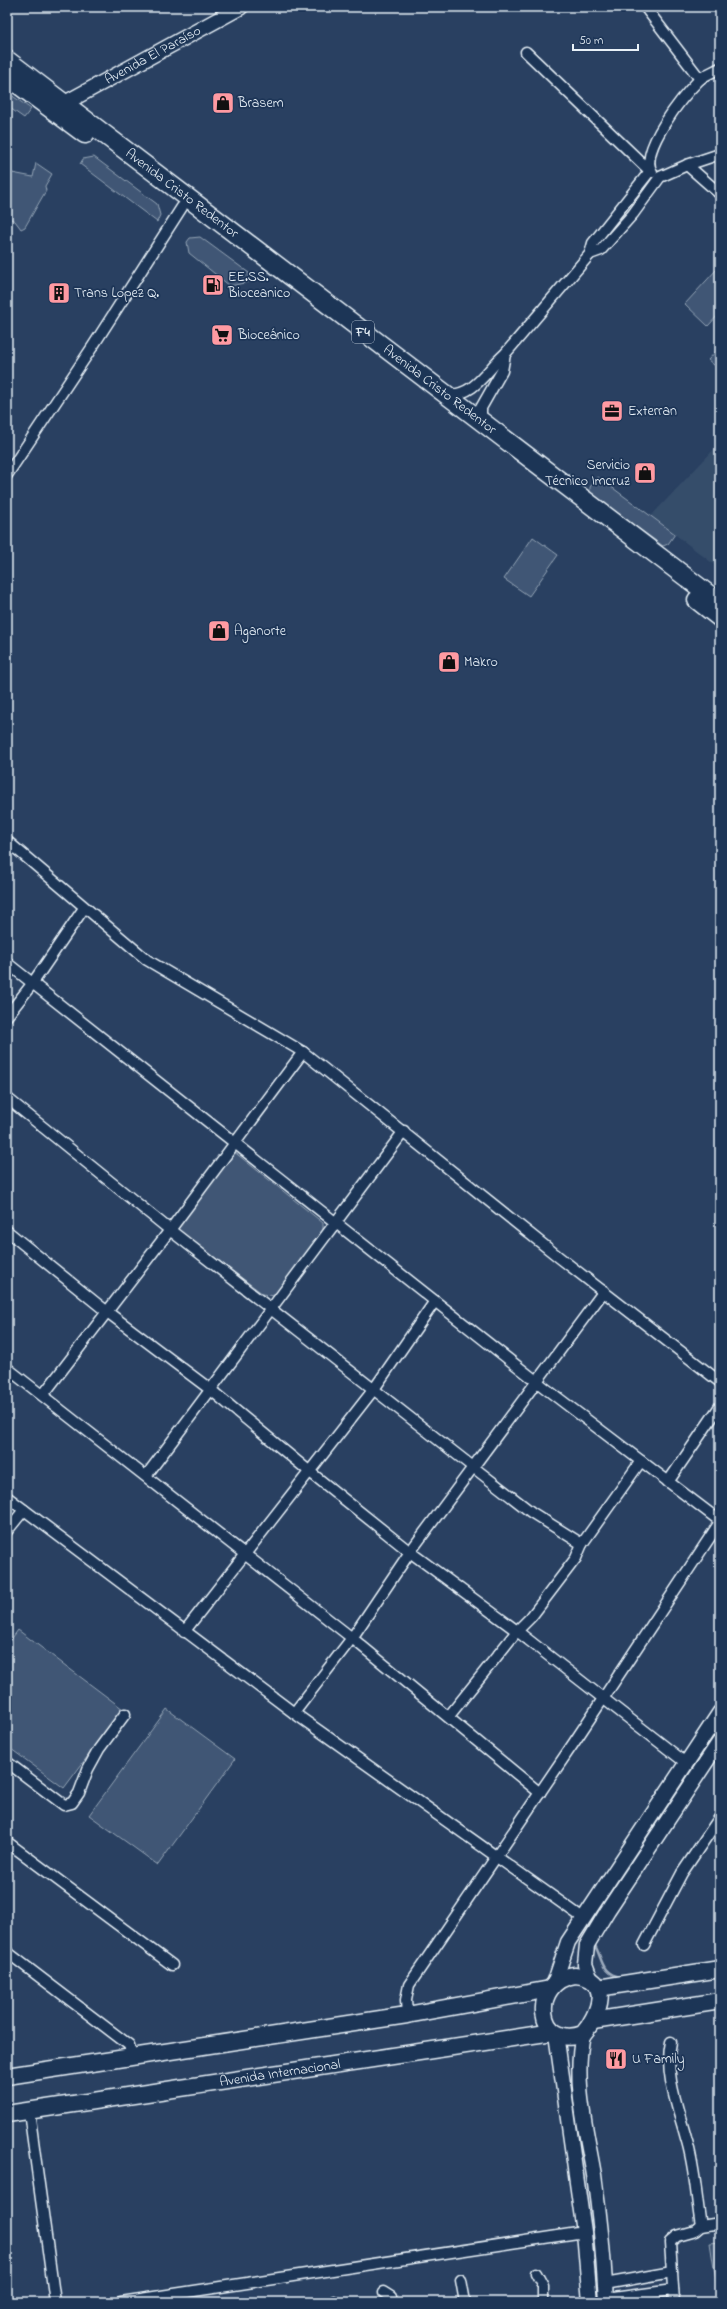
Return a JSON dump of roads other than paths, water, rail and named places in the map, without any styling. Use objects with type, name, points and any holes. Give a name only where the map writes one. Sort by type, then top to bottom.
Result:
[{"type":"highway","name":"Avenida Cristo Redentor","points":[[7,60],[720,603]]},
{"type":"highway","name":"Avenida Cristo Redentor","points":[[7,76],[182,207],[720,618]]},
{"type":"main road","points":[[594,1984],[720,1969]]},
{"type":"main road","points":[[575,1975],[583,1976],[594,1984],[600,2007],[593,2021],[583,2034],[567,2037],[555,2033],[545,2020],[544,2011],[544,2002],[552,1986],[565,1976],[575,1975]]},
{"type":"main road","points":[[7,2076],[407,2015],[552,1986]]},
{"type":"main road","points":[[593,2021],[720,2001]]},
{"type":"main road","name":"Avenida Internacional","points":[[7,2114],[555,2033]]},
{"type":"street","name":"Avenida El Paraíso","points":[[65,103],[241,7]]},
{"type":"street","points":[[645,7],[700,79]]},
{"type":"street","points":[[526,52],[650,171],[660,177]]},
{"type":"street","points":[[590,254],[592,243],[650,171],[650,153],[658,136],[674,110],[700,79],[720,68]]},
{"type":"street","points":[[447,395],[463,394],[470,391],[492,365],[505,354],[590,254],[601,250],[632,214],[660,177],[687,165],[720,154]]},
{"type":"street","points":[[687,165],[720,194]]},
{"type":"street","points":[[623,206],[632,214]]},
{"type":"street","points":[[7,476],[94,346],[182,207]]},
{"type":"street","points":[[481,422],[481,408],[502,371],[505,354]]},
{"type":"street","points":[[7,841],[147,960],[303,1052],[720,1382]]},
{"type":"street","points":[[7,1016],[32,984],[84,908]]},
{"type":"street","points":[[7,963],[538,1382],[720,1521],[540,1793],[409,1985],[406,2000],[407,2015]]},
{"type":"street","points":[[43,1395],[106,1311],[170,1230],[303,1052]]},
{"type":"street","points":[[7,1098],[170,1230],[531,1512],[582,1544]]},
{"type":"street","points":[[146,1476],[404,1131]]},
{"type":"street","points":[[7,1231],[106,1311],[211,1390],[410,1552],[517,1630],[603,1696],[686,1763]]},
{"type":"street","points":[[294,1713],[352,1638],[410,1552],[538,1382],[604,1291]]},
{"type":"street","points":[[184,1632],[374,1389],[435,1301]]},
{"type":"street","points":[[7,1368],[246,1553],[449,1716],[540,1793]]},
{"type":"street","points":[[668,1482],[720,1406]]},
{"type":"street","points":[[449,1716],[517,1630],[532,1617],[576,1558],[582,1544],[641,1461]]},
{"type":"street","points":[[7,1497],[184,1632],[294,1713],[583,1918]]},
{"type":"street","points":[[7,1531],[10,1519],[24,1510]]},
{"type":"street","points":[[552,1986],[568,1942],[720,1712]]},
{"type":"street","points":[[7,1762],[64,1805],[72,1803],[79,1793],[88,1769],[99,1749],[125,1714]]},
{"type":"street","points":[[594,1984],[585,1964],[587,1945],[608,1910],[720,1741]]},
{"type":"street","points":[[644,1945],[682,1873],[720,1817]]},
{"type":"street","points":[[7,1842],[172,1965]]},
{"type":"street","points":[[7,1952],[129,2045],[132,2056]]},
{"type":"street","points":[[555,2033],[584,2232],[590,2302]]},
{"type":"street","points":[[583,2034],[580,2048],[579,2085],[585,2129],[594,2174],[606,2301],[674,2290]]},
{"type":"street","points":[[672,2042],[668,2059],[680,2122],[687,2138],[701,2226]]},
{"type":"street","points":[[29,2111],[55,2302]]},
{"type":"street","points":[[570,2132],[585,2129]]},
{"type":"street","points":[[674,2302],[670,2242],[677,2236],[695,2231],[701,2226],[720,2223]]},
{"type":"street","points":[[122,2302],[584,2232]]},
{"type":"street","points":[[536,2272],[543,2286],[543,2302]]},
{"type":"street","points":[[605,2284],[672,2272]]},
{"type":"street","points":[[461,2280],[465,2302]]},
{"type":"street","points":[[384,2292],[391,2297],[392,2302]]},
{"type":"waterway","points":[[594,1944],[603,1965],[609,1973],[621,1977]]},
{"type":"place","name":"Brasem","points":[[223,103]]},
{"type":"place","name":"EE.SS. Bioceanico","points":[[213,285]]},
{"type":"place","name":"Trans Lopez Q.","points":[[59,293]]},
{"type":"place","name":"Bioceánico","points":[[222,335]]},
{"type":"place","name":"Exterran","points":[[612,411]]},
{"type":"place","name":"Servicio Técnico Imcruz","points":[[645,473]]},
{"type":"place","name":"Aganorte","points":[[219,631]]},
{"type":"place","name":"Makro","points":[[449,662]]},
{"type":"place","name":"U Family","points":[[616,2059]]}]
